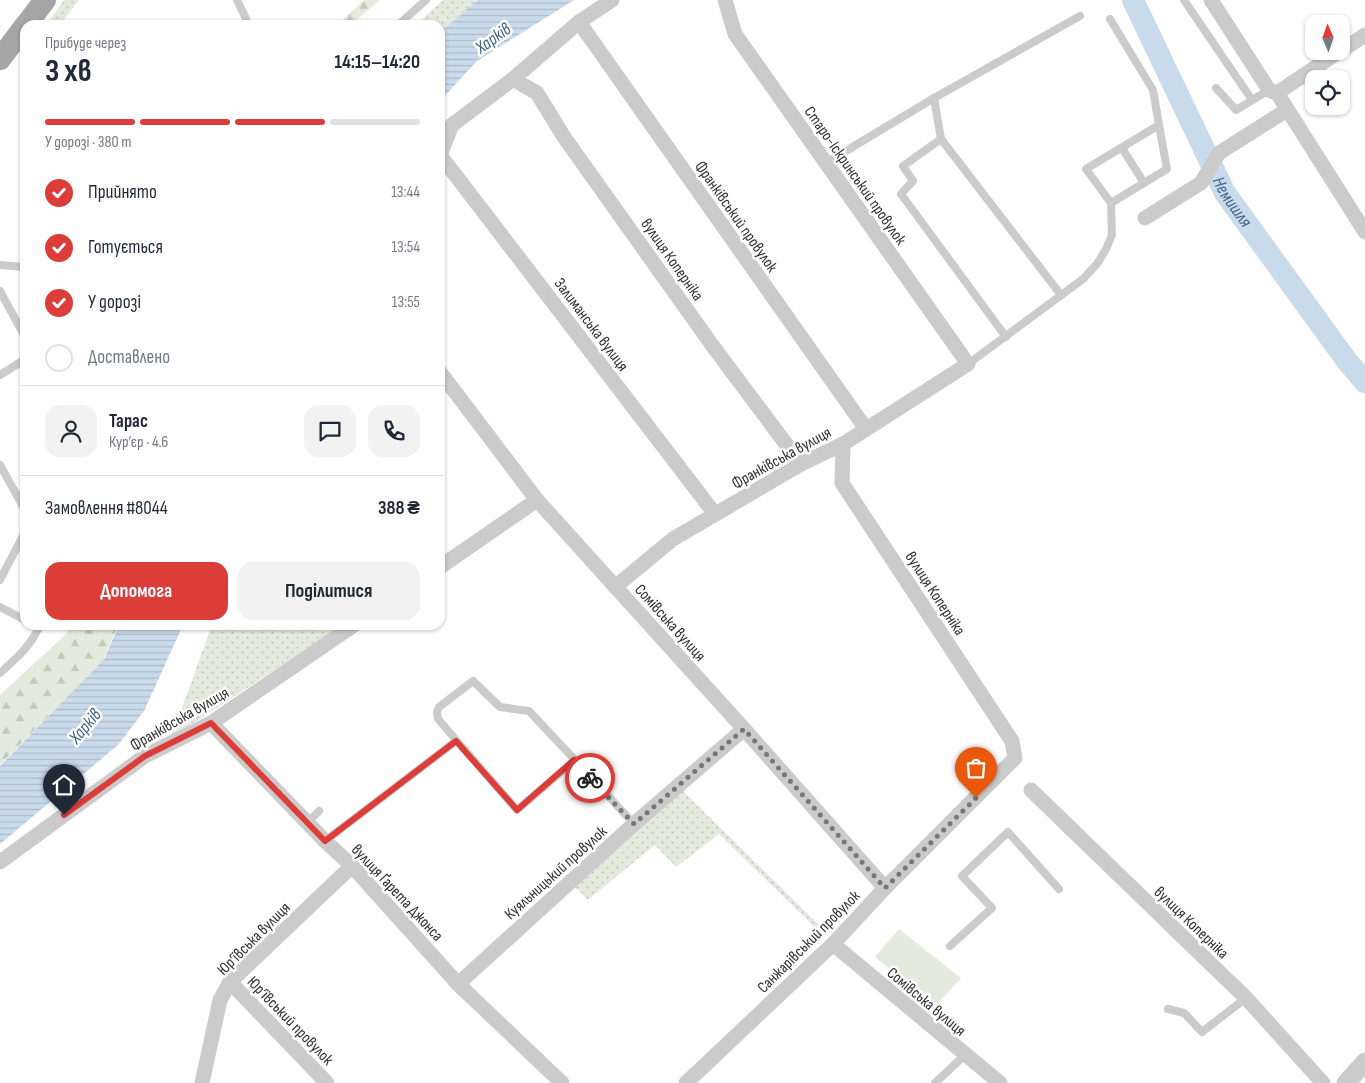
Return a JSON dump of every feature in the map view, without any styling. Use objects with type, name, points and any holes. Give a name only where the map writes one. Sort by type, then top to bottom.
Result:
[{"type":"main road","points":[[30,20],[45,0]]},
{"type":"main road","points":[[0,59],[20,34]]},
{"type":"street","points":[[445,142],[452,125],[513,79],[579,22],[612,0]]},
{"type":"street","points":[[1211,0],[1287,110],[1365,232]]},
{"type":"street","name":"Старо-Іскринський провулок","points":[[729,1],[735,34],[968,364]]},
{"type":"street","name":"Франківський провулок","points":[[579,22],[866,429]]},
{"type":"street","points":[[1350,45],[1365,35]]},
{"type":"street","points":[[1273,92],[1326,60]]},
{"type":"street","name":"вулиця Коперніка","points":[[513,79],[537,93],[564,136],[712,346],[800,464]]},
{"type":"street","points":[[1145,218],[1201,183],[1219,153],[1287,110]]},
{"type":"street","name":"Залиманська вулиця","points":[[445,162],[715,514]]},
{"type":"street","name":"Франківська вулиця","points":[[616,587],[673,539],[800,464],[843,444],[968,364]]},
{"type":"street","name":"Сомівська вулиця","points":[[445,379],[538,500],[885,888]]},
{"type":"street","name":"вулиця Коперніка","points":[[843,444],[842,483],[1012,741],[1015,758]]},
{"type":"street","points":[[445,564],[538,500]]},
{"type":"street","name":"Франківська вулиця","points":[[0,862],[145,756],[211,723],[347,630]]},
{"type":"street","name":"вулиця Ґарета Джонса","points":[[211,723],[307,823],[352,866],[458,984],[562,1083]]},
{"type":"street","name":"Куяльницький провулок","points":[[458,984],[634,824],[744,729]]},
{"type":"street","name":"Санжарівський провулок","points":[[686,1083],[833,944],[885,888],[1015,758]]},
{"type":"street","name":"вулиця Коперніка","points":[[1031,790],[1246,998],[1323,1083]]},
{"type":"street","name":"Юр’ївська вулиця","points":[[202,1083],[220,1000],[230,982],[352,866]]},
{"type":"street","name":"Сомівська вулиця","points":[[833,944],[1000,1083]]},
{"type":"street","name":"Юр’ївський провулок","points":[[230,982],[327,1083]]},
{"type":"street","points":[[1346,1083],[1365,1062]]},
{"type":"lane","points":[[237,0],[247,20]]},
{"type":"lane","points":[[404,20],[426,0]]},
{"type":"lane","points":[[1184,0],[1252,100]]},
{"type":"lane","points":[[826,163],[934,98],[1080,16]]},
{"type":"lane","points":[[1110,19],[1153,90],[1167,169],[1111,203]]},
{"type":"lane","points":[[1216,88],[1236,110],[1252,100],[1273,92]]},
{"type":"lane","points":[[934,98],[941,139],[1061,295]]},
{"type":"lane","points":[[968,364],[1083,278],[1097,264],[1112,235],[1111,203],[1086,169],[1159,125]]},
{"type":"lane","points":[[941,139],[904,166],[913,181],[901,194],[1006,337]]},
{"type":"lane","points":[[1122,148],[1144,183]]},
{"type":"lane","points":[[0,265],[20,267]]},
{"type":"lane","points":[[0,291],[20,328]]},
{"type":"lane","points":[[0,375],[20,362]]},
{"type":"lane","points":[[0,465],[20,501]]},
{"type":"lane","points":[[0,580],[20,542]]},
{"type":"lane","points":[[1,610],[20,618]]},
{"type":"lane","points":[[0,673],[24,652],[37,630]]},
{"type":"lane","points":[[574,760],[517,810],[438,719],[437,712],[439,707],[473,681],[500,707],[530,711],[634,824]]},
{"type":"lane","points":[[325,841],[456,741]]},
{"type":"lane","points":[[307,823],[319,812]]},
{"type":"lane","points":[[950,946],[992,908],[962,876],[1008,832],[1059,889]]},
{"type":"lane","points":[[1168,1009],[1184,1012],[1202,1032],[1246,998]]},
{"type":"lane","points":[[935,1083],[965,1055]]},
{"type":"green space","points":[[64,0],[79,0],[64,20],[50,20]]},
{"type":"green space","points":[[364,0],[379,0],[357,20],[342,20]]},
{"type":"green space","points":[[443,0],[478,0],[445,28],[445,20],[421,20]]},
{"type":"green space","points":[[68,630],[116,630],[103,660],[0,765],[0,695]]},
{"type":"green space","points":[[210,630],[335,630],[171,738]]},
{"type":"green space","points":[[682,790],[824,930],[820,932],[719,834],[676,867],[655,845],[588,900],[575,887]]},
{"type":"green space","points":[[899,929],[961,978],[936,1006],[875,957]]},
{"type":"water","name":"Харків","points":[[478,0],[574,0],[477,61],[445,96],[445,28]]},
{"type":"water","name":"Харків","points":[[117,630],[181,630],[144,711],[118,745],[0,844],[0,766],[104,659]]},
{"type":"waterway","name":"Немишля","points":[[1133,0],[1225,193],[1347,361],[1365,382]]},
{"type":"way so far","points":[[590,778],[634,824],[744,729],[885,888],[976,798]]},
{"type":"route","points":[[64,815],[145,756],[211,723],[325,841],[456,741],[517,810],[574,760],[590,778]]}]
